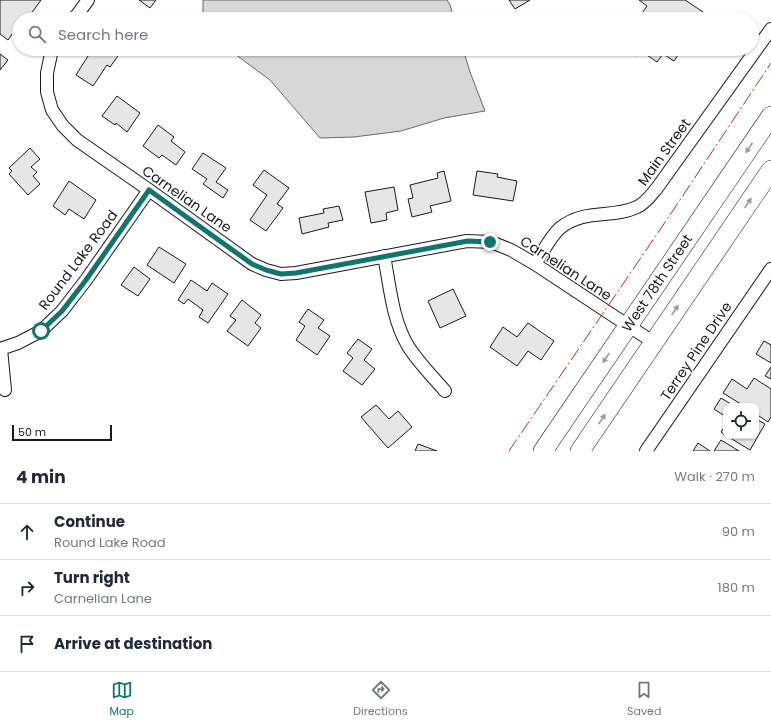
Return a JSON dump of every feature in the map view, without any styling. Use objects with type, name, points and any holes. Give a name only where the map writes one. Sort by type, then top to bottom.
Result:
[{"type":"main road","name":"West 78th Street","points":[[543,451],[771,116]]},
{"type":"main road","points":[[580,451],[771,170]]},
{"type":"street","points":[[79,12],[88,0]]},
{"type":"street","name":"Main Street","points":[[759,46],[771,29]]},
{"type":"street","name":"Carnelian Lane","points":[[51,56],[47,73],[47,92],[52,110],[63,126],[77,140],[252,264],[281,274],[296,273],[468,241],[490,242],[511,250],[535,264],[653,342]]},
{"type":"street","name":"Main Street","points":[[535,264],[552,237],[569,222],[579,218],[628,210],[638,207],[647,200],[658,188],[752,56]]},
{"type":"street","name":"Round Lake Road","points":[[5,390],[1,349],[18,343],[41,331],[62,311],[86,280],[149,190]]},
{"type":"street","points":[[384,256],[393,305],[399,326],[408,346],[445,391]]},
{"type":"street","name":"Terrey Pine Drive","points":[[646,451],[771,268]]},
{"type":"shaded area","points":[[203,0],[447,0],[452,12],[203,12]]},
{"type":"shaded area","points":[[237,56],[465,56],[485,111],[444,118],[401,131],[354,137],[320,138],[270,80]]},
{"type":"building","points":[[0,0],[41,0],[32,12],[12,12],[12,34],[8,40],[0,34]]},
{"type":"building","points":[[139,0],[156,0],[150,8]]},
{"type":"building","points":[[509,0],[530,0],[515,9]]},
{"type":"building","points":[[639,0],[685,0],[703,12],[643,12],[647,6]]},
{"type":"building","points":[[0,54],[8,60],[0,70]]},
{"type":"building","points":[[88,56],[118,56],[110,67],[107,65],[93,86],[76,75]]},
{"type":"building","points":[[648,56],[662,56],[657,62]]},
{"type":"building","points":[[666,56],[677,56],[674,61]]},
{"type":"building","points":[[117,96],[140,113],[127,132],[116,123],[115,125],[102,116]]},
{"type":"building","points":[[158,125],[174,137],[171,141],[185,152],[176,165],[162,155],[159,158],[143,146]]},
{"type":"building","points":[[30,148],[40,159],[31,167],[37,172],[33,176],[40,184],[28,195],[9,174],[12,171],[9,168]]},
{"type":"building","points":[[203,153],[226,168],[216,182],[228,190],[223,198],[203,184],[207,179],[192,169]]},
{"type":"building","points":[[264,170],[289,188],[277,204],[283,208],[266,231],[250,220],[267,195],[253,185]]},
{"type":"building","points":[[444,171],[451,201],[430,206],[432,212],[412,217],[408,199],[413,198],[410,185],[438,178],[437,173]]},
{"type":"building","points":[[477,171],[498,174],[497,177],[517,181],[513,201],[473,195]]},
{"type":"building","points":[[69,181],[96,200],[84,219],[69,209],[65,215],[53,206]]},
{"type":"building","points":[[394,187],[398,210],[386,213],[387,220],[371,223],[365,192]]},
{"type":"building","points":[[339,206],[343,220],[328,223],[329,227],[302,234],[299,218],[324,213],[323,209]]},
{"type":"building","points":[[159,247],[186,264],[174,283],[147,265]]},
{"type":"building","points":[[134,267],[150,279],[138,296],[121,285]]},
{"type":"building","points":[[191,280],[207,291],[212,283],[228,294],[208,323],[199,317],[203,310],[188,299],[184,304],[178,300]]},
{"type":"building","points":[[453,289],[466,316],[440,328],[428,301]]},
{"type":"building","points":[[242,300],[261,315],[255,323],[261,328],[248,346],[227,331],[236,320],[230,316]]},
{"type":"building","points":[[308,309],[324,320],[318,328],[330,336],[317,355],[296,340],[305,326],[299,322]]},
{"type":"building","points":[[528,323],[554,341],[541,360],[528,351],[517,366],[490,347],[503,327],[517,337]]},
{"type":"building","points":[[358,339],[372,349],[364,360],[375,369],[362,385],[343,371],[353,358],[347,353]]},
{"type":"building","points":[[764,341],[771,345],[771,363],[756,354]]},
{"type":"building","points":[[771,367],[771,379],[765,376]]},
{"type":"building","points":[[754,378],[771,389],[771,417],[768,422],[759,416],[759,403],[739,403],[723,393],[732,379],[747,389]]},
{"type":"building","points":[[721,398],[729,403],[723,403],[723,415],[714,409]]},
{"type":"building","points":[[376,405],[389,419],[398,411],[412,427],[388,448],[361,417]]},
{"type":"building","points":[[759,421],[765,424],[759,434]]},
{"type":"building","points":[[732,439],[756,439],[750,450]]},
{"type":"building","points":[[721,440],[739,451],[714,451]]},
{"type":"building","points":[[698,443],[710,451],[693,451]]},
{"type":"building","points":[[418,444],[437,451],[415,451]]},
{"type":"power","points":[[509,451],[670,215],[771,63]]},
{"type":"route","points":[[41,331],[62,311],[86,280],[149,190],[252,264],[281,274],[296,273],[468,241],[490,242]]}]
